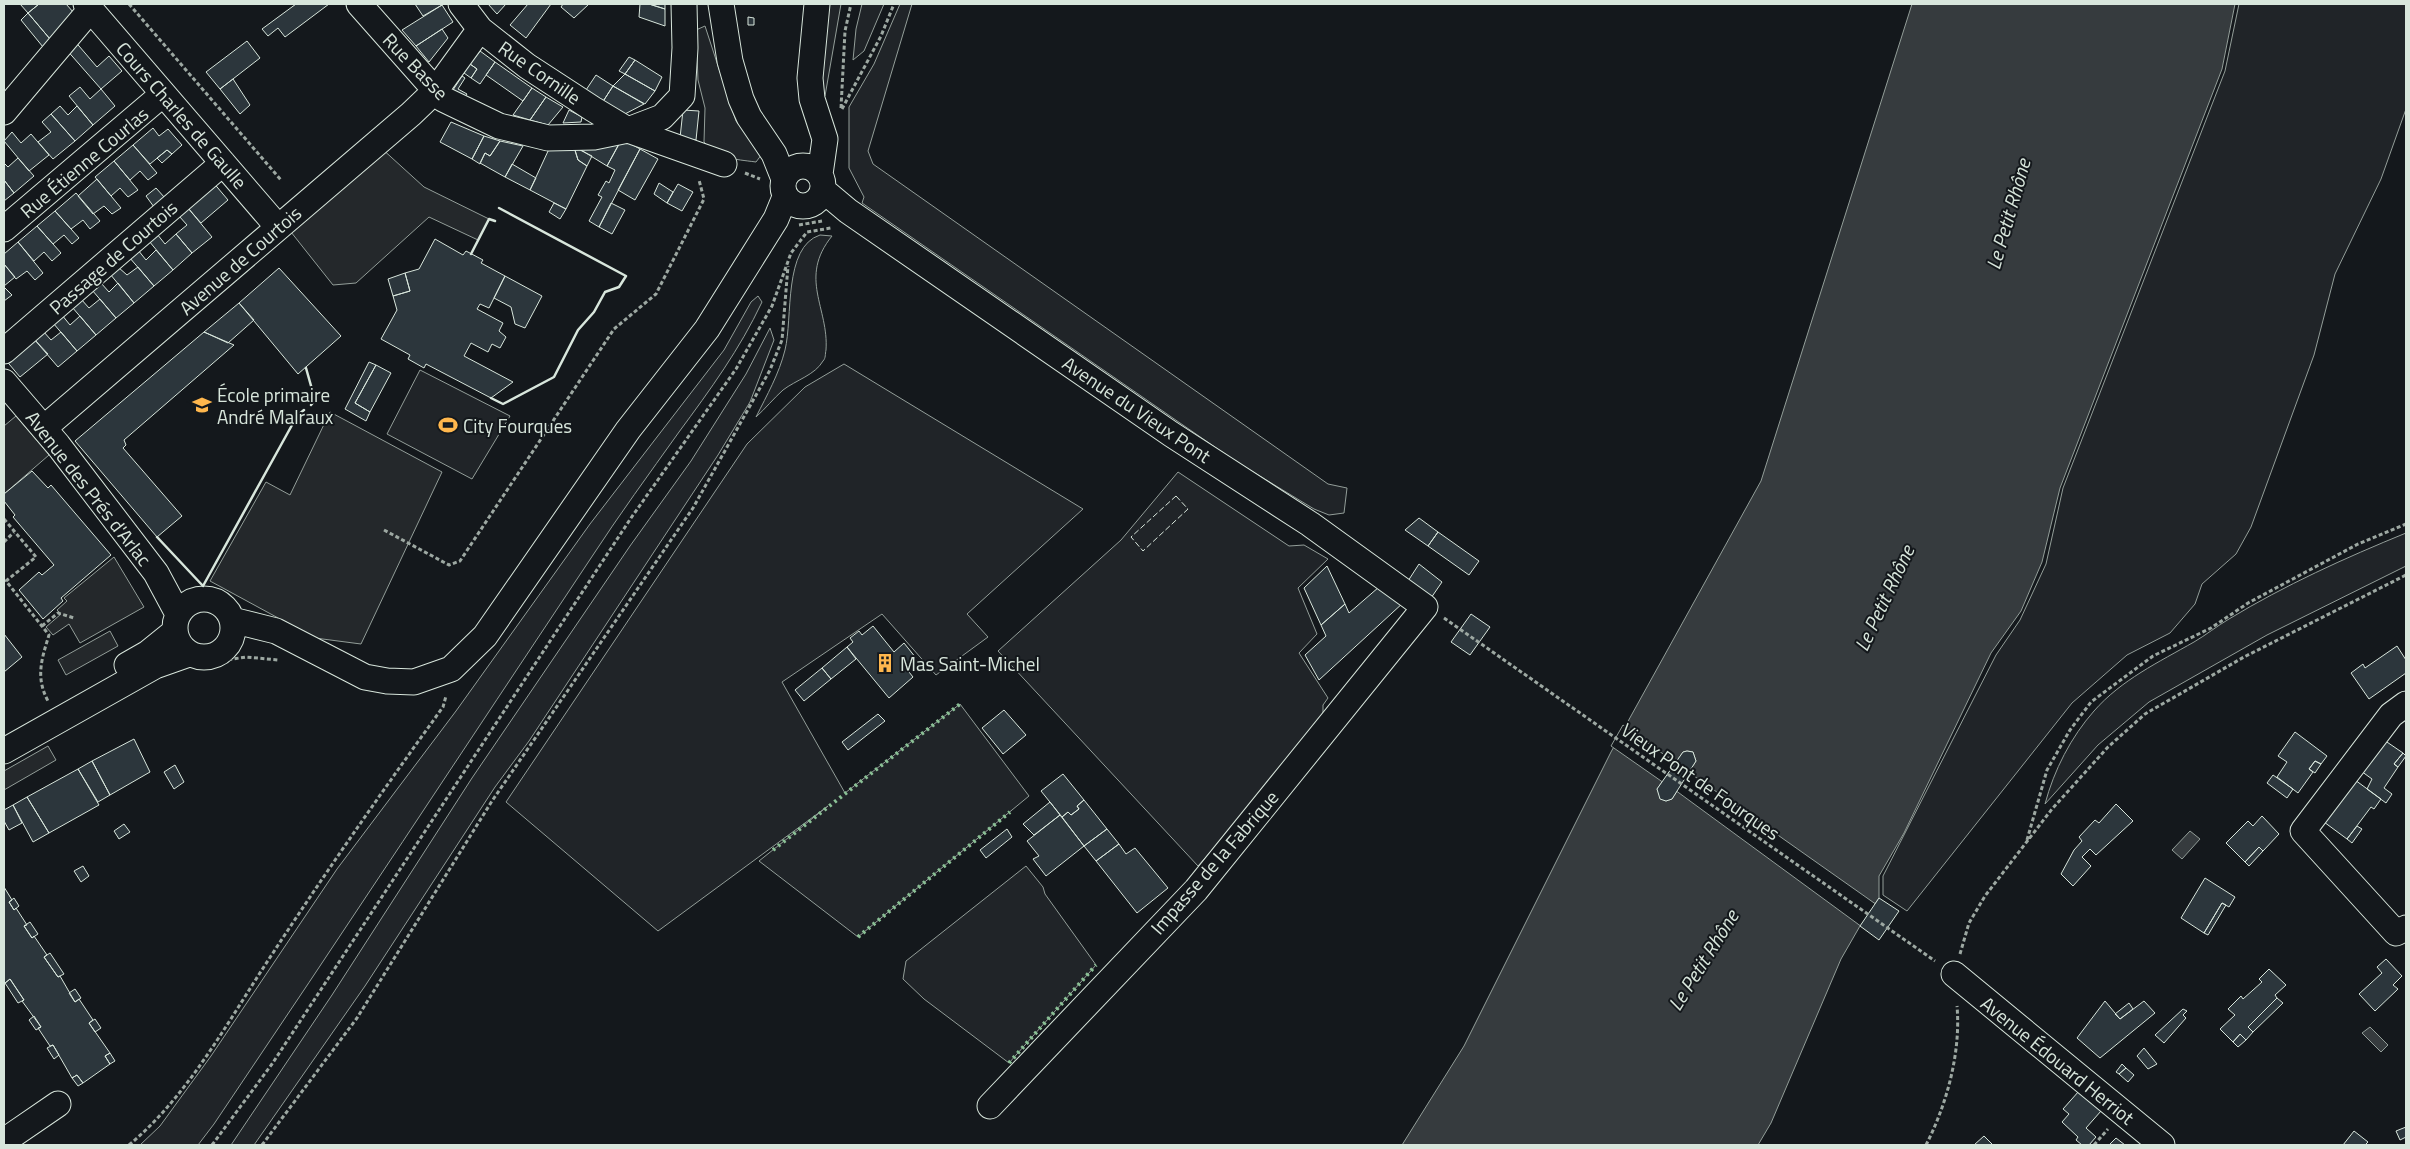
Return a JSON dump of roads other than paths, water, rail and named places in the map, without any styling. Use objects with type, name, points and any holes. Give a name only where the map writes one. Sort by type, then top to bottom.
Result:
[{"type":"street","name":"Rue Basse","points":[[358,4],[443,99],[499,126],[548,138],[594,137],[628,130],[662,118],[682,96],[685,48],[684,4]]},
{"type":"street","name":"Rue Cornille","points":[[461,4],[480,28],[527,66],[628,130],[724,164]]},
{"type":"street","name":"Avenue du Vieux Pont","points":[[721,4],[730,61],[741,99],[749,117],[774,154],[799,185],[848,211],[1171,434],[1318,529],[1425,607]]},
{"type":"street","points":[[231,630],[276,631],[364,677],[387,681],[414,682],[451,669],[485,636],[628,430],[707,329],[799,185],[825,139],[812,99],[810,78],[817,4]]},
{"type":"street","points":[[4,112],[89,7]]},
{"type":"street","name":"Cours Charles de Gaulle","points":[[89,7],[278,227]]},
{"type":"street","name":"Avenue de Courtois","points":[[44,428],[411,114],[435,91],[480,28]]},
{"type":"street","name":"Rue Étienne Courlas","points":[[4,229],[164,94]]},
{"type":"street","name":"Passage de Courtois","points":[[4,351],[223,162]]},
{"type":"street","name":"Avenue des Prés d'Arlac","points":[[4,382],[44,428],[156,573],[181,616],[182,648],[189,654]]},
{"type":"street","points":[[4,734],[148,653],[181,616],[210,600],[220,604],[231,630],[226,648],[208,658],[189,654],[155,666],[4,751]]},
{"type":"street","name":"Impasse de la Fabrique","points":[[990,1106],[1196,890],[1425,607]]},
{"type":"street","points":[[2406,704],[2392,715],[2303,831],[2396,933],[2406,928]]},
{"type":"street","name":"Avenue Édouard Herriot","points":[[1954,974],[2162,1145]]},
{"type":"street","points":[[4,1141],[58,1104]]},
{"type":"water","name":"Le Petit Rhône","points":[[1912,4],[2235,4],[2222,69],[2060,488],[2042,562],[2021,611],[1991,653],[1904,833],[1879,876],[1879,898],[1841,959],[1771,1123],[1758,1145],[1402,1145],[1464,1046],[1611,752],[1761,481]],"holes":[[[1683,752],[1693,752],[1696,761],[1672,799],[1666,801],[1661,799],[1657,789]]]},
{"type":"water","points":[[2190,831],[2200,839],[2182,859],[2172,850]]},
{"type":"water","points":[[2370,1027],[2388,1045],[2381,1052],[2362,1033]]},
{"type":"place","name":"École primaire André Malraux","points":[[202,405]]},
{"type":"place","name":"City Fourques","points":[[448,425]]},
{"type":"place","name":"Mas Saint-Michel","points":[[885,663]]}]
